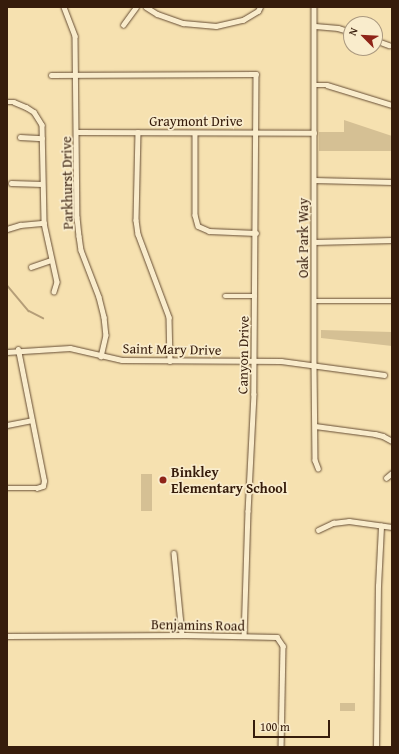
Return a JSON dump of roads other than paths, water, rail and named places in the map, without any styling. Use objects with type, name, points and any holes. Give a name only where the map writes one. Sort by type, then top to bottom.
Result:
[{"type":"street","name":"Parkhurst Drive","points":[[64,7],[75,36],[77,75],[77,217],[79,236],[81,250],[99,297],[104,317],[106,335],[101,356]]},
{"type":"street","points":[[123,25],[136,7]]},
{"type":"street","points":[[146,7],[157,14],[183,24],[216,26],[243,20],[258,11],[260,7]]},
{"type":"street","name":"Oak Park Way","points":[[314,7],[314,366],[315,460],[318,468]]},
{"type":"street","points":[[314,26],[343,30]]},
{"type":"street","points":[[383,43],[389,45]]},
{"type":"street","name":"Canyon Drive","points":[[77,75],[256,74],[254,361],[244,636]]},
{"type":"street","points":[[51,75],[77,75]]},
{"type":"street","points":[[314,85],[327,85],[392,105]]},
{"type":"street","points":[[7,102],[14,102],[34,112],[42,125],[42,184],[44,223],[57,282],[54,292]]},
{"type":"street","name":"Graymont Drive","points":[[77,132],[314,132]]},
{"type":"street","points":[[138,132],[136,220],[138,234],[169,317],[170,361]]},
{"type":"street","points":[[196,133],[195,215],[198,226],[209,231],[256,233]]},
{"type":"street","points":[[20,137],[42,138]]},
{"type":"street","points":[[314,180],[392,182]]},
{"type":"street","points":[[11,183],[42,184]]},
{"type":"street","points":[[7,229],[20,225],[44,223]]},
{"type":"street","points":[[314,242],[392,240]]},
{"type":"street","points":[[31,267],[51,260]]},
{"type":"street","points":[[225,296],[255,296]]},
{"type":"street","points":[[314,301],[392,301]]},
{"type":"street","name":"Saint Mary Drive","points":[[7,352],[18,350],[70,348],[122,360],[281,361],[384,375]]},
{"type":"street","points":[[7,488],[43,486],[18,350]]},
{"type":"street","points":[[7,425],[32,420]]},
{"type":"street","points":[[315,426],[375,434],[392,441]]},
{"type":"street","points":[[386,478],[392,473]]},
{"type":"street","points":[[318,530],[333,524],[349,521],[392,527]]},
{"type":"street","points":[[376,747],[380,526]]},
{"type":"street","points":[[174,553],[182,635]]},
{"type":"street","name":"Benjamins Road","points":[[7,636],[182,635],[277,637],[282,646],[281,747]]},
{"type":"waterway","points":[[7,285],[29,311],[43,318]]},
{"type":"place","name":"Binkley Elementary School","points":[[163,480]]}]
